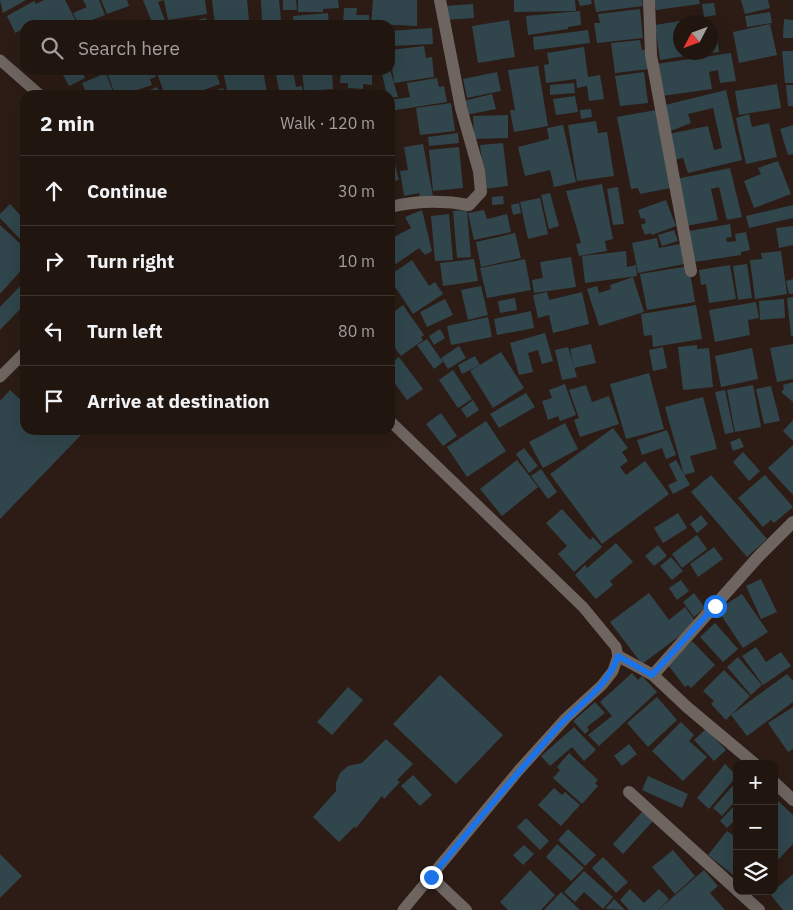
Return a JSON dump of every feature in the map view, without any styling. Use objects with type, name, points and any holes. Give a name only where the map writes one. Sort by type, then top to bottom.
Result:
[{"type":"street","points":[[395,206],[416,202],[469,205],[481,192],[479,171],[461,108],[440,0]]},
{"type":"street","points":[[649,0],[651,56],[690,271]]},
{"type":"street","points":[[652,675],[758,557],[793,522]]},
{"type":"street","points":[[618,656],[652,675],[750,760]]},
{"type":"street","points":[[778,786],[793,800]]},
{"type":"street","points":[[629,792],[733,887]]},
{"type":"street","points":[[431,877],[466,910]]},
{"type":"street","points":[[742,895],[759,910]]},
{"type":"lane","points":[[0,60],[34,90]]},
{"type":"lane","points":[[0,377],[20,357]]},
{"type":"lane","points":[[395,426],[582,607],[611,639],[618,656],[613,671],[602,684],[566,718],[531,757],[403,910]]},
{"type":"building","points":[[0,0],[26,0],[3,13]]},
{"type":"building","points":[[44,0],[65,0],[75,20],[20,20],[20,30],[15,33],[7,16],[34,1],[36,4]]},
{"type":"building","points":[[83,0],[99,0],[105,15],[92,20],[76,20],[73,13],[87,7]]},
{"type":"building","points":[[101,0],[127,0],[129,6],[107,14]]},
{"type":"building","points":[[143,0],[164,0],[158,2],[165,20],[151,20]]},
{"type":"building","points":[[164,0],[205,0],[207,14],[168,20]]},
{"type":"building","points":[[212,0],[247,0],[249,20],[214,20]]},
{"type":"building","points":[[261,0],[279,0],[281,20],[262,20]]},
{"type":"building","points":[[283,0],[296,0],[297,10],[283,10]]},
{"type":"building","points":[[298,0],[338,0],[339,8],[323,9],[323,12],[298,12]]},
{"type":"building","points":[[373,0],[417,0],[417,26],[395,25],[395,20],[371,20]]},
{"type":"building","points":[[514,0],[575,0],[576,11],[514,12]]},
{"type":"building","points":[[578,0],[591,0],[592,4],[580,6]]},
{"type":"building","points":[[594,0],[642,0],[643,6],[596,12]]},
{"type":"building","points":[[654,0],[699,0],[700,4],[656,10]]},
{"type":"building","points":[[741,0],[768,0],[770,8],[745,14]]},
{"type":"building","points":[[714,3],[716,15],[704,15],[702,4]]},
{"type":"building","points":[[473,4],[474,18],[445,20],[444,6]]},
{"type":"building","points":[[344,8],[357,8],[356,15],[369,15],[369,20],[343,20]]},
{"type":"building","points":[[640,9],[643,38],[597,43],[594,23],[600,23],[598,14]]},
{"type":"building","points":[[580,11],[581,25],[568,27],[568,29],[528,35],[526,16]]},
{"type":"building","points":[[770,12],[772,23],[747,27],[745,16]]},
{"type":"building","points":[[328,13],[329,20],[293,20],[293,16]]},
{"type":"building","points":[[784,19],[793,20],[793,38],[783,38]]},
{"type":"building","points":[[509,20],[515,57],[478,63],[472,26]]},
{"type":"building","points":[[673,22],[673,58],[660,60],[655,25]]},
{"type":"building","points":[[770,24],[777,55],[739,63],[733,32]]},
{"type":"building","points":[[432,28],[433,44],[395,46],[395,31]]},
{"type":"building","points":[[588,30],[590,43],[534,50],[533,37]]},
{"type":"building","points":[[640,40],[642,50],[648,50],[650,69],[615,73],[611,43]]},
{"type":"building","points":[[424,46],[426,58],[432,57],[434,77],[394,83],[395,49]]},
{"type":"building","points":[[584,47],[588,77],[600,75],[604,99],[589,101],[587,86],[577,88],[576,79],[546,83],[544,65],[549,64],[547,53]]},
{"type":"building","points":[[782,51],[793,51],[793,83],[785,83]]},
{"type":"building","points":[[731,53],[736,81],[720,83],[718,70],[709,72],[712,89],[662,96],[656,64],[683,60],[718,60],[718,55]]},
{"type":"building","points":[[538,66],[548,126],[514,132],[510,110],[515,110],[508,70]]},
{"type":"building","points":[[497,72],[501,91],[467,98],[463,79]]},
{"type":"building","points":[[644,72],[648,103],[620,106],[615,76]]},
{"type":"building","points":[[63,75],[84,75],[85,78],[69,86]]},
{"type":"building","points":[[101,75],[107,75],[112,90],[85,90],[82,83]]},
{"type":"building","points":[[108,75],[155,75],[156,77],[150,79],[152,85],[138,90],[113,90]]},
{"type":"building","points":[[158,75],[217,75],[220,84],[204,90],[163,90]]},
{"type":"building","points":[[224,75],[264,75],[266,90],[227,90]]},
{"type":"building","points":[[276,75],[294,75],[296,87],[302,86],[302,90],[279,90]]},
{"type":"building","points":[[302,75],[332,75],[333,89],[304,90]]},
{"type":"building","points":[[341,75],[372,75],[372,85],[363,84],[363,89],[348,88],[348,83],[340,83]]},
{"type":"building","points":[[382,75],[391,75],[398,97],[395,97],[395,90],[386,90]]},
{"type":"building","points":[[437,78],[439,87],[444,86],[447,102],[395,110],[395,99],[410,97],[407,83]]},
{"type":"building","points":[[574,83],[575,93],[550,95],[550,85]]},
{"type":"building","points":[[777,84],[781,108],[739,115],[735,91]]},
{"type":"building","points":[[786,85],[793,85],[793,106],[788,106]]},
{"type":"building","points":[[726,90],[742,160],[688,173],[683,158],[674,160],[668,134],[708,126],[714,150],[722,148],[713,108],[688,114],[691,123],[668,132],[661,106]]},
{"type":"building","points":[[492,94],[496,109],[466,115],[463,101]]},
{"type":"building","points":[[575,96],[578,112],[556,115],[553,99]]},
{"type":"building","points":[[451,103],[455,131],[420,135],[416,108]]},
{"type":"building","points":[[591,109],[592,117],[581,119],[580,110]]},
{"type":"building","points":[[656,110],[671,188],[640,194],[638,188],[631,189],[617,117]]},
{"type":"building","points":[[749,114],[752,127],[769,123],[777,157],[746,164],[736,118]]},
{"type":"building","points":[[508,115],[508,138],[474,139],[473,116]]},
{"type":"building","points":[[596,121],[598,133],[607,132],[614,176],[577,181],[568,125]]},
{"type":"building","points":[[563,125],[576,182],[554,187],[550,170],[525,176],[518,147],[549,139],[547,128]]},
{"type":"building","points":[[793,125],[793,154],[788,155],[780,129]]},
{"type":"building","points":[[458,133],[459,143],[429,146],[428,137]]},
{"type":"building","points":[[503,143],[508,186],[485,189],[480,145]]},
{"type":"building","points":[[423,144],[433,196],[420,198],[419,193],[404,196],[400,171],[408,170],[404,147]]},
{"type":"building","points":[[459,147],[463,188],[433,191],[429,150]]},
{"type":"building","points":[[778,161],[791,194],[754,208],[744,181],[761,174],[758,168]]},
{"type":"building","points":[[395,165],[399,180],[395,181]]},
{"type":"building","points":[[730,168],[742,217],[727,220],[719,187],[711,189],[718,220],[686,226],[676,179]]},
{"type":"building","points":[[602,184],[613,239],[605,241],[607,251],[579,256],[576,244],[581,243],[566,191]]},
{"type":"building","points":[[618,187],[624,224],[613,225],[607,189]]},
{"type":"building","points":[[550,193],[559,226],[549,229],[541,195]]},
{"type":"building","points":[[503,196],[504,204],[492,205],[492,197]]},
{"type":"building","points":[[540,198],[548,234],[528,239],[520,202]]},
{"type":"building","points":[[666,200],[676,226],[652,235],[651,233],[645,235],[641,225],[646,223],[644,218],[641,219],[638,210]]},
{"type":"building","points":[[519,203],[521,213],[513,215],[511,205]]},
{"type":"building","points":[[10,204],[20,215],[20,239],[0,218],[0,214]]},
{"type":"building","points":[[793,205],[793,218],[749,228],[746,216]]},
{"type":"building","points":[[422,210],[432,251],[425,255],[419,248],[396,264],[395,236],[411,228],[405,217]]},
{"type":"building","points":[[467,210],[471,257],[457,258],[453,211]]},
{"type":"building","points":[[484,210],[487,219],[507,214],[511,232],[474,240],[468,213]]},
{"type":"building","points":[[449,214],[453,260],[435,261],[431,216]]},
{"type":"building","points":[[730,224],[732,237],[726,238],[727,242],[736,241],[735,234],[746,232],[750,250],[741,252],[741,255],[694,262],[689,231]]},
{"type":"building","points":[[0,225],[20,243],[20,272],[0,294]]},
{"type":"building","points":[[793,226],[793,245],[779,248],[776,228]]},
{"type":"building","points":[[674,230],[678,241],[662,246],[658,235]]},
{"type":"building","points":[[515,233],[521,258],[481,267],[476,242]]},
{"type":"building","points":[[657,238],[659,248],[680,244],[684,264],[638,273],[632,243]]},
{"type":"building","points":[[626,251],[627,267],[636,265],[637,276],[585,283],[582,256]]},
{"type":"building","points":[[781,251],[787,294],[755,299],[750,260],[762,259],[761,253]]},
{"type":"building","points":[[571,257],[576,287],[534,293],[532,280],[543,278],[540,262]]},
{"type":"building","points":[[474,259],[478,281],[443,286],[440,263]]},
{"type":"building","points":[[525,259],[531,290],[487,298],[480,268]]},
{"type":"building","points":[[412,260],[429,286],[435,282],[443,294],[413,314],[395,287],[395,272]]},
{"type":"building","points":[[747,264],[752,298],[738,300],[733,266]]},
{"type":"building","points":[[730,265],[736,299],[709,303],[706,284],[701,285],[699,270]]},
{"type":"building","points":[[689,266],[695,302],[647,310],[640,274]]},
{"type":"building","points":[[633,277],[644,312],[599,326],[587,289],[597,286],[599,293],[611,289],[610,285]]},
{"type":"building","points":[[793,279],[793,294],[789,294],[786,281]]},
{"type":"building","points":[[20,286],[20,309],[0,330],[0,307]]},
{"type":"building","points":[[481,286],[488,315],[468,320],[461,290]]},
{"type":"building","points":[[547,292],[549,300],[582,292],[589,324],[553,333],[549,315],[538,318],[533,295]]},
{"type":"building","points":[[793,297],[793,336],[791,336],[787,298]]},
{"type":"building","points":[[515,298],[517,310],[500,313],[498,301]]},
{"type":"building","points":[[445,299],[453,315],[427,327],[420,312]]},
{"type":"building","points":[[784,299],[785,318],[760,320],[759,301]]},
{"type":"building","points":[[756,302],[759,318],[748,320],[750,335],[715,342],[709,310]]},
{"type":"building","points":[[403,305],[424,335],[421,337],[423,340],[401,356],[395,348],[395,311]]},
{"type":"building","points":[[696,305],[702,339],[653,347],[652,335],[644,336],[641,314]]},
{"type":"building","points":[[531,311],[534,328],[497,335],[494,319]]},
{"type":"building","points":[[488,317],[492,337],[451,345],[447,326]]},
{"type":"building","points":[[440,329],[445,338],[434,345],[429,336]]},
{"type":"building","points":[[545,333],[553,361],[542,364],[538,350],[528,353],[533,372],[519,375],[510,343]]},
{"type":"building","points":[[427,339],[443,362],[434,369],[417,345]]},
{"type":"building","points":[[591,344],[596,363],[574,368],[570,349]]},
{"type":"building","points":[[793,344],[793,379],[777,382],[770,348]]},
{"type":"building","points":[[697,345],[697,349],[709,348],[713,387],[683,390],[678,347]]},
{"type":"building","points":[[459,346],[466,358],[448,369],[441,358]]},
{"type":"building","points":[[568,347],[577,377],[562,380],[555,350]]},
{"type":"building","points":[[663,347],[667,368],[653,371],[649,350]]},
{"type":"building","points":[[752,348],[758,379],[721,387],[715,356]]},
{"type":"building","points":[[501,352],[524,388],[493,408],[470,371]]},
{"type":"building","points":[[475,356],[480,365],[462,374],[458,365]]},
{"type":"building","points":[[399,357],[423,389],[407,400],[395,384],[395,360]]},
{"type":"building","points":[[453,370],[472,399],[458,408],[439,380]]},
{"type":"building","points":[[649,373],[664,429],[626,439],[610,384]]},
{"type":"building","points":[[793,382],[793,402],[781,392],[784,389],[783,385]]},
{"type":"building","points":[[565,384],[576,415],[560,421],[558,416],[548,420],[542,401],[552,398],[549,390]]},
{"type":"building","points":[[586,385],[592,402],[609,396],[619,424],[580,437],[574,420],[579,418],[569,390]]},
{"type":"building","points":[[753,385],[761,427],[735,432],[727,390]]},
{"type":"building","points":[[771,386],[780,421],[764,424],[756,389]]},
{"type":"building","points":[[10,390],[20,399],[20,435],[81,435],[0,519],[0,401]]},
{"type":"building","points":[[725,390],[734,432],[725,434],[715,392]]},
{"type":"building","points":[[526,393],[535,407],[499,428],[490,414]]},
{"type":"building","points":[[703,397],[717,449],[690,456],[695,472],[684,475],[665,407]]},
{"type":"building","points":[[473,400],[479,410],[467,418],[461,409]]},
{"type":"building","points":[[441,413],[457,436],[443,446],[426,424]]},
{"type":"building","points":[[793,420],[793,441],[783,431]]},
{"type":"building","points":[[486,421],[506,451],[467,477],[447,447]]},
{"type":"building","points":[[565,423],[578,449],[543,468],[529,442]]},
{"type":"building","points":[[613,428],[628,448],[622,452],[628,461],[620,467],[626,475],[645,461],[669,494],[602,544],[550,474]]},
{"type":"building","points":[[667,430],[676,455],[666,459],[662,448],[642,455],[637,440]]},
{"type":"building","points":[[740,438],[744,447],[733,451],[730,442]]},
{"type":"building","points":[[793,445],[793,495],[768,468]]},
{"type":"building","points":[[524,448],[538,466],[529,473],[516,454]]},
{"type":"building","points":[[743,452],[760,471],[749,481],[733,462]]},
{"type":"building","points":[[517,460],[538,487],[502,516],[480,489]]},
{"type":"building","points":[[676,460],[690,485],[673,494],[668,485],[677,481],[669,464]]},
{"type":"building","points":[[541,469],[557,492],[548,499],[531,476]]},
{"type":"building","points":[[711,475],[767,539],[747,557],[691,492]]},
{"type":"building","points":[[765,475],[793,507],[774,523],[771,520],[763,527],[738,498]]},
{"type":"building","points":[[562,509],[590,540],[593,537],[602,547],[574,572],[558,554],[567,546],[546,523]]},
{"type":"building","points":[[678,513],[687,528],[663,543],[654,528]]},
{"type":"building","points":[[701,515],[708,524],[697,533],[690,524]]},
{"type":"building","points":[[697,535],[707,549],[682,568],[672,554]]},
{"type":"building","points":[[616,543],[633,562],[610,581],[613,585],[596,599],[575,575],[585,565],[587,568]]},
{"type":"building","points":[[658,545],[667,556],[654,566],[645,556]]},
{"type":"building","points":[[714,547],[723,559],[698,577],[690,564]]},
{"type":"building","points":[[671,557],[683,571],[672,580],[660,566]]},
{"type":"building","points":[[761,579],[777,612],[761,619],[746,586]]},
{"type":"building","points":[[681,580],[689,591],[677,600],[669,588]]},
{"type":"building","points":[[649,593],[669,620],[685,607],[697,623],[642,664],[610,622]]},
{"type":"building","points":[[694,593],[705,608],[694,617],[683,602]]},
{"type":"building","points":[[742,594],[768,632],[743,648],[719,612],[725,608],[723,606]]},
{"type":"building","points":[[715,623],[738,649],[723,662],[700,637]]},
{"type":"building","points":[[692,641],[715,665],[691,688],[688,685],[685,687],[668,665]]},
{"type":"building","points":[[756,647],[766,662],[781,652],[791,666],[763,685],[742,656]]},
{"type":"building","points":[[738,657],[762,685],[751,695],[727,667]]},
{"type":"building","points":[[724,670],[750,696],[726,720],[711,704],[714,701],[703,691]]},
{"type":"building","points":[[632,673],[638,680],[642,676],[657,692],[599,746],[588,735],[612,716],[600,702]]},
{"type":"building","points":[[787,674],[793,681],[793,702],[747,736],[731,715]]},
{"type":"building","points":[[440,675],[503,735],[456,784],[393,724]]},
{"type":"building","points":[[348,687],[363,700],[332,735],[317,722]]},
{"type":"building","points":[[657,697],[677,720],[648,747],[627,723]]},
{"type":"building","points":[[595,702],[605,713],[587,727],[589,730],[585,734],[573,721]]},
{"type":"building","points":[[793,707],[793,749],[788,752],[768,723]]},
{"type":"building","points":[[681,722],[694,735],[689,741],[707,757],[683,781],[652,751]]},
{"type":"building","points":[[574,727],[596,750],[584,761],[572,747],[550,766],[541,756]]},
{"type":"building","points":[[706,729],[726,750],[714,761],[694,740]]},
{"type":"building","points":[[386,739],[413,764],[397,780],[400,782],[384,799],[382,796],[356,828],[354,827],[339,842],[313,817],[336,791],[336,783],[340,773],[348,766],[362,763]]},
{"type":"building","points":[[629,744],[637,754],[622,766],[614,756]]},
{"type":"building","points":[[569,753],[598,780],[595,783],[598,786],[582,804],[553,778],[560,770],[557,767]]},
{"type":"building","points":[[725,764],[733,772],[733,781],[709,809],[697,798]]},
{"type":"building","points":[[413,775],[432,795],[420,806],[401,786]]},
{"type":"building","points":[[648,776],[688,794],[682,808],[642,790]]},
{"type":"building","points":[[733,786],[733,804],[722,816],[713,808]]},
{"type":"building","points":[[554,788],[562,795],[565,792],[580,805],[561,826],[538,805]]},
{"type":"building","points":[[778,801],[793,815],[793,844],[778,860]]},
{"type":"building","points":[[733,807],[733,822],[727,828],[720,821]]},
{"type":"building","points":[[642,812],[653,821],[623,854],[613,844]]},
{"type":"building","points":[[526,818],[549,841],[540,850],[517,827]]},
{"type":"building","points":[[568,829],[596,855],[585,866],[558,840]]},
{"type":"building","points":[[727,831],[733,835],[733,875],[708,855]]},
{"type":"building","points":[[557,844],[584,868],[571,881],[546,857]]},
{"type":"building","points":[[524,845],[534,854],[523,865],[513,855]]},
{"type":"building","points":[[673,850],[695,876],[675,894],[652,867]]},
{"type":"building","points":[[0,854],[22,876],[0,898]]},
{"type":"building","points":[[603,857],[628,882],[616,893],[592,868]]},
{"type":"building","points":[[530,870],[555,895],[541,910],[508,910],[500,902]]},
{"type":"building","points":[[704,870],[718,886],[710,893],[725,910],[658,910]]},
{"type":"building","points":[[584,871],[613,897],[603,909],[584,892],[575,902],[564,892]]},
{"type":"building","points":[[793,874],[793,910],[783,910],[771,895],[778,895],[778,887]]},
{"type":"building","points":[[630,889],[644,903],[659,889],[669,899],[658,910],[629,910],[620,900]]},
{"type":"building","points":[[561,892],[580,910],[544,910]]},
{"type":"building","points":[[614,899],[625,910],[605,909]]},
{"type":"route","points":[[431,877],[520,770],[566,718],[613,671],[618,656],[652,675],[715,606]]}]
